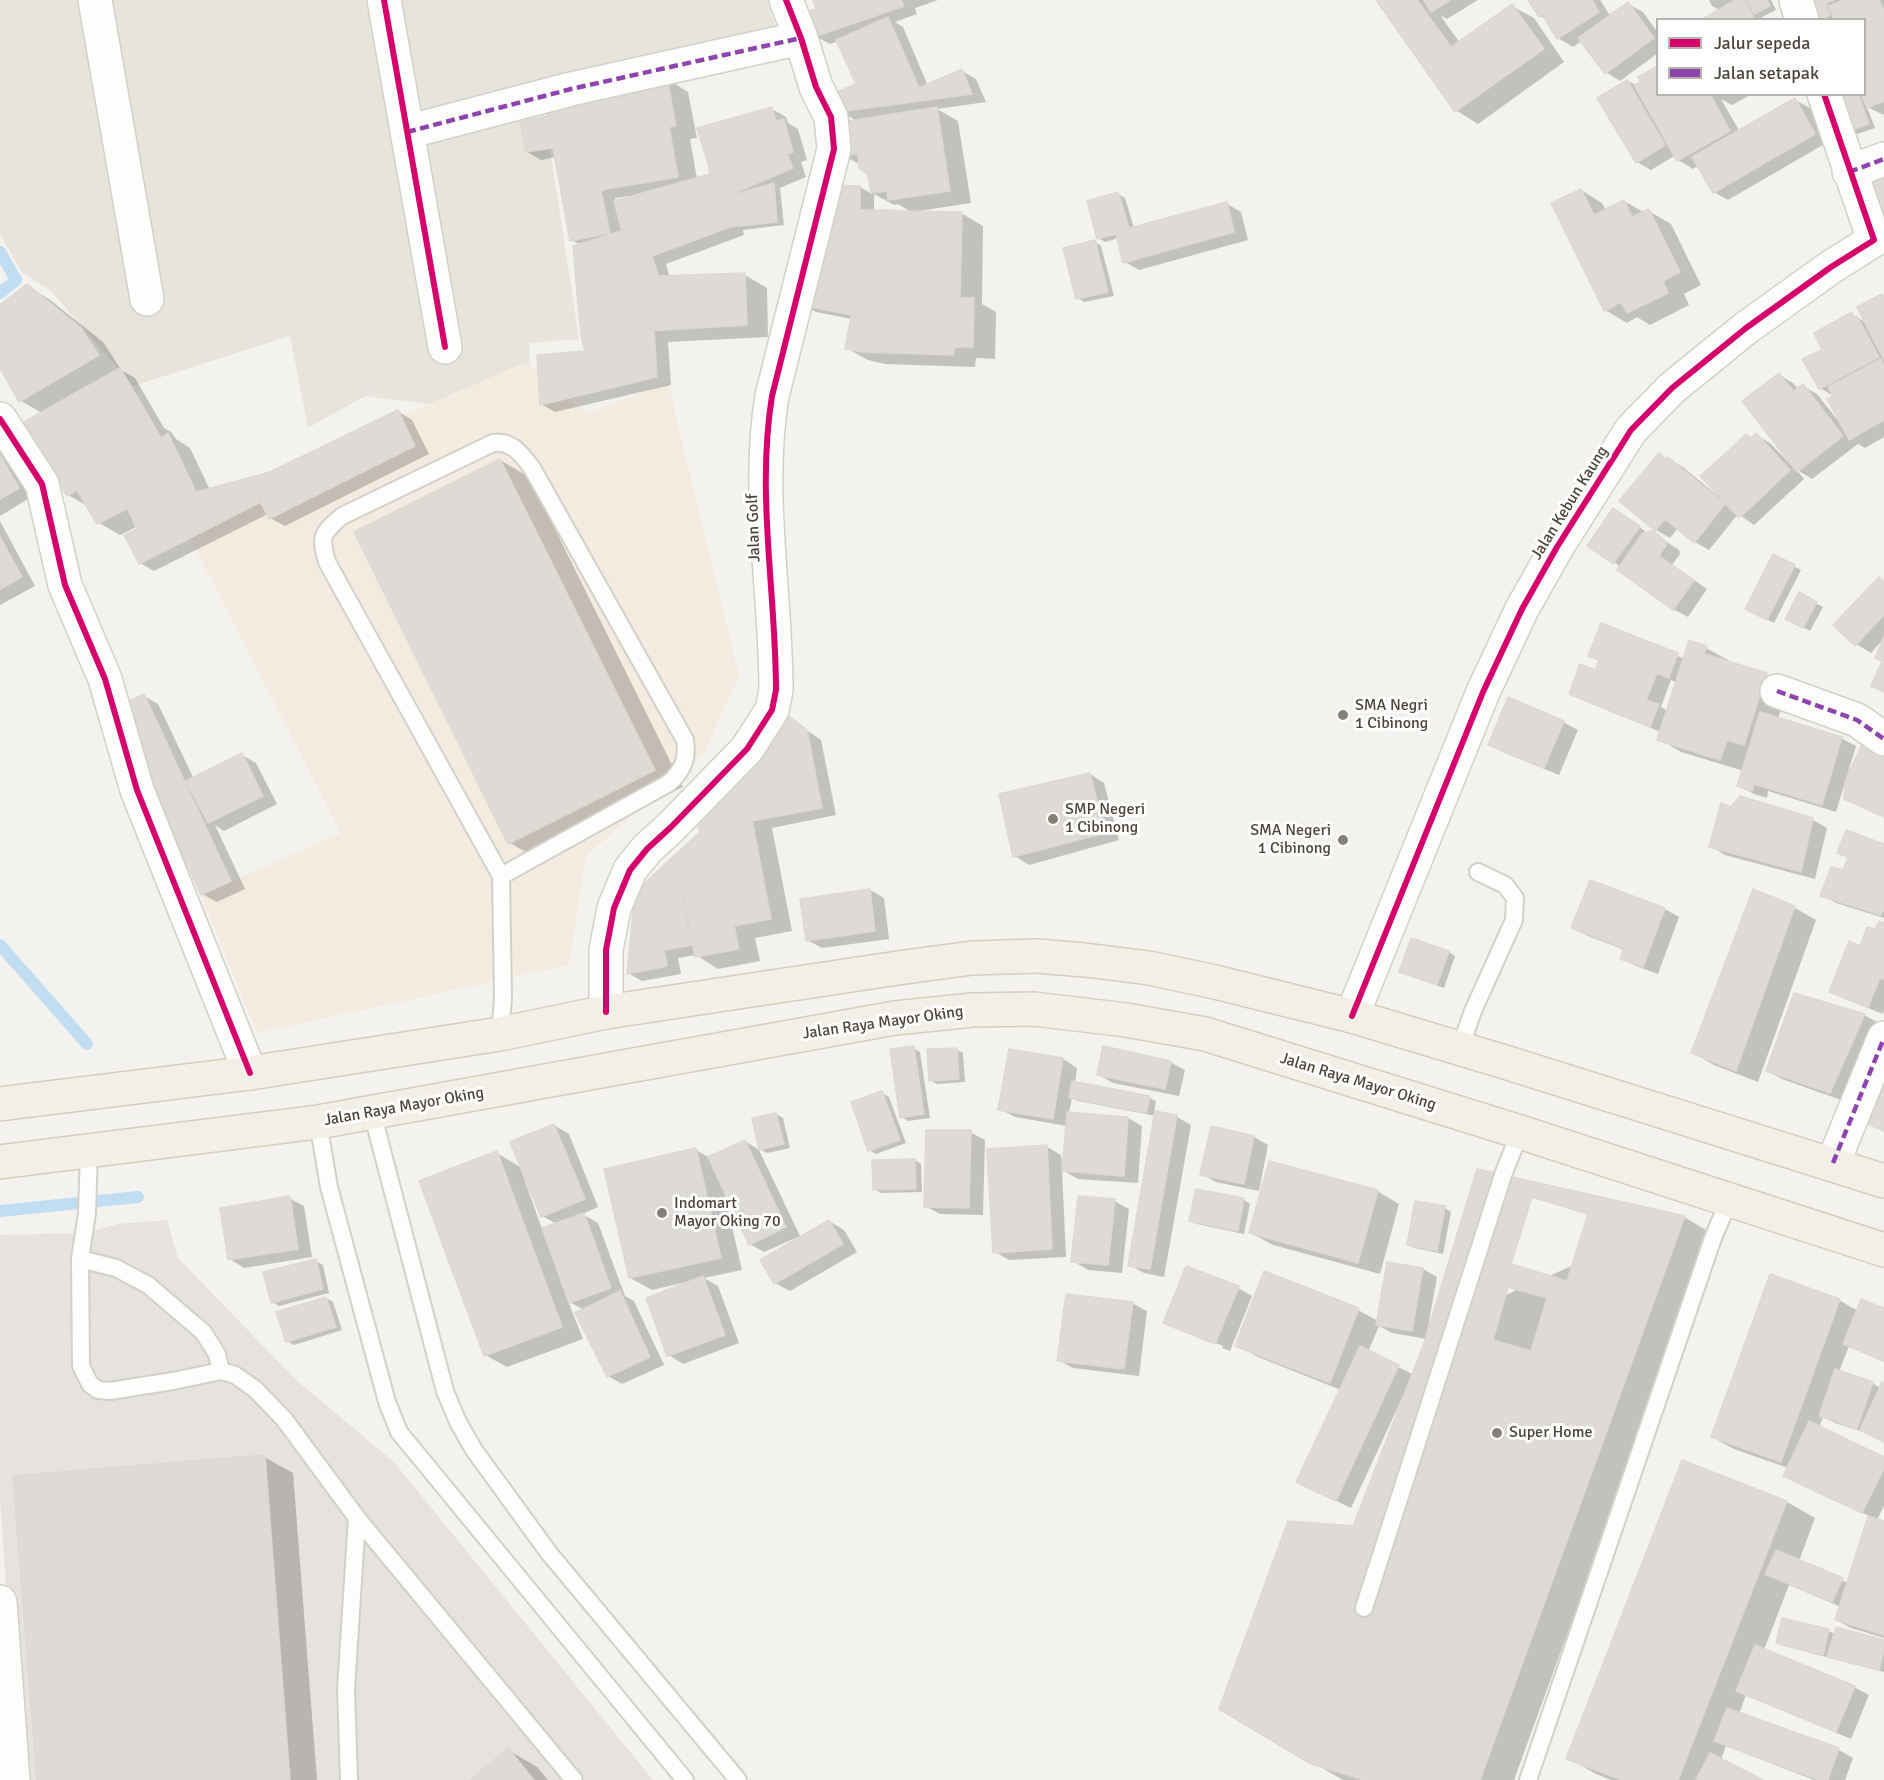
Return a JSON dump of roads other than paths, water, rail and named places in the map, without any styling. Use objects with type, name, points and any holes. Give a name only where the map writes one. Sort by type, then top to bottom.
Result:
[{"type":"main road","points":[[0,1104],[250,1072],[500,1034],[606,1012],[961,960],[1037,956],[1149,968],[1352,1016],[1833,1163],[1884,1181]]},
{"type":"main road","name":"Jalan Raya Mayor Oking","points":[[0,1162],[318,1122],[895,1018],[973,1010],[1034,1009],[1126,1020],[1205,1034],[1520,1132],[1884,1250]]},
{"type":"street","points":[[95,0],[147,299]]},
{"type":"street","points":[[384,0],[445,347]]},
{"type":"street","name":"Jalan Golf","points":[[606,1012],[606,950],[614,908],[630,870],[647,849],[747,749],[772,710],[776,690],[766,512],[768,421],[772,396],[834,149],[831,117],[816,87],[786,0]]},
{"type":"street","points":[[1796,0],[1801,18]]},
{"type":"street","points":[[407,132],[571,89],[801,38]]},
{"type":"street","name":"Jalan Kebun Kaung","points":[[1352,1016],[1492,671],[1522,609],[1557,547],[1631,430],[1672,388],[1746,328],[1831,267],[1879,251],[1849,172],[1825,96]]},
{"type":"street","points":[[1849,172],[1884,159]]},
{"type":"street","points":[[0,419],[42,484],[65,585],[105,679],[137,790],[250,1072]]},
{"type":"street","points":[[1777,691],[1857,720],[1884,739]]},
{"type":"street","points":[[1833,1163],[1884,1038]]},
{"type":"street","points":[[0,1602],[13,1780]]},
{"type":"lane","points":[[500,1034],[503,999],[501,876],[327,562],[322,541],[328,528],[342,516],[493,443],[502,442],[509,444],[521,454],[532,468],[685,740],[687,752],[682,768],[669,783],[501,876]]},
{"type":"lane","points":[[1460,1048],[1473,1011],[1514,920],[1515,898],[1505,885],[1479,872]]},
{"type":"lane","points":[[372,1112],[445,1390],[458,1422],[474,1450],[549,1554],[738,1780]]},
{"type":"lane","points":[[318,1122],[329,1187],[387,1402],[395,1424],[408,1443],[685,1780]]},
{"type":"lane","points":[[1364,1608],[1503,1175],[1520,1132]]},
{"type":"lane","points":[[89,1152],[87,1213],[80,1259],[81,1366],[87,1381],[93,1388],[110,1391],[221,1371],[235,1375],[247,1383],[284,1419],[357,1518],[574,1780]]},
{"type":"lane","points":[[1528,1780],[1729,1200]]},
{"type":"lane","points":[[80,1259],[116,1268],[148,1285],[203,1332],[217,1354],[221,1371]]},
{"type":"lane","points":[[349,1780],[346,1689],[357,1518]]},
{"type":"waterway","points":[[0,252],[16,280],[0,293]]},
{"type":"waterway","points":[[0,945],[87,1044]]},
{"type":"waterway","points":[[0,1211],[138,1197]]},
{"type":"place","name":"SMA Negri 1 Cibinong","points":[[1343,715]]},
{"type":"place","name":"SMP Negeri 1 Cibinong","points":[[1053,819]]},
{"type":"place","name":"SMA Negeri 1 Cibinong","points":[[1343,840]]},
{"type":"place","name":"Indomart Mayor Oking 70","points":[[662,1213]]},
{"type":"place","name":"Super Home","points":[[1497,1433]]}]
